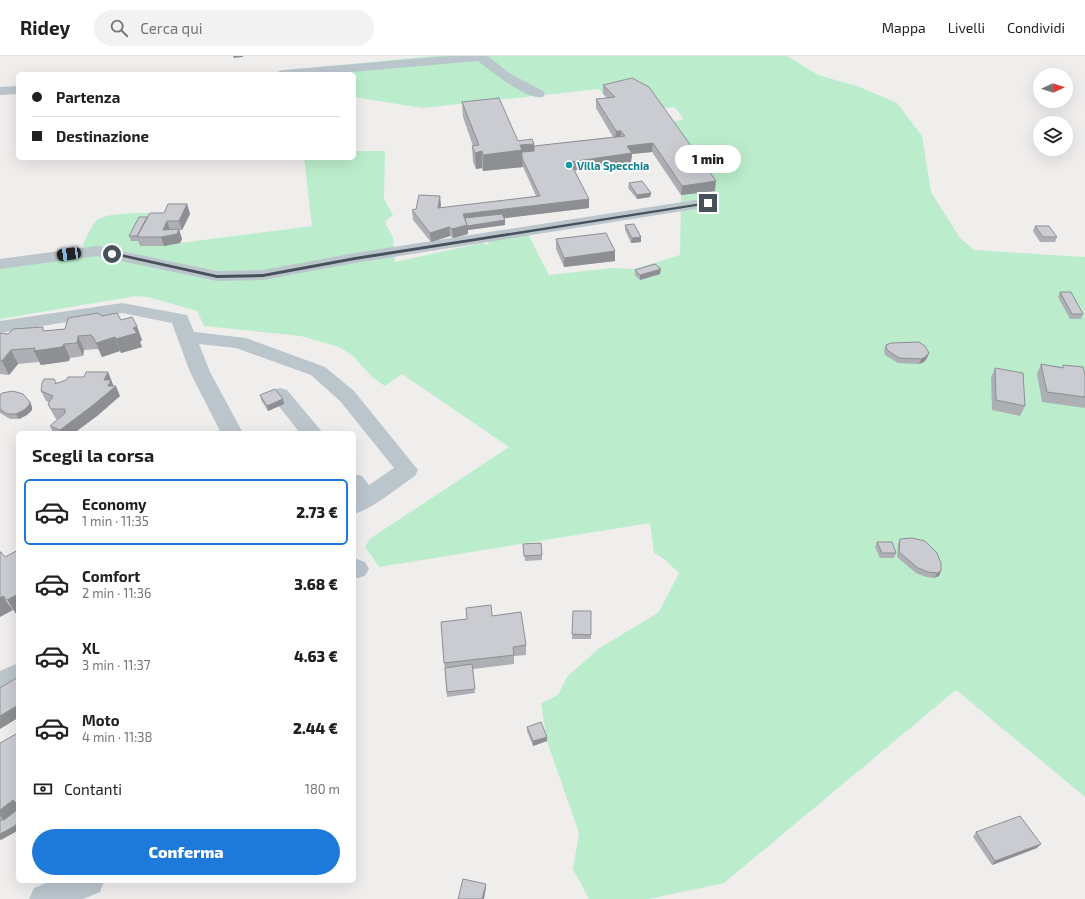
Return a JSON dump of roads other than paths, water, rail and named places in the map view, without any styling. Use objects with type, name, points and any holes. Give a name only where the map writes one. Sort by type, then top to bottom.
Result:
[{"type":"street","points":[[307,72],[481,57],[504,76],[538,94]]},
{"type":"street","points":[[0,91],[16,90]]},
{"type":"street","points":[[0,264],[96,251],[217,276],[263,275],[355,258],[708,203]]},
{"type":"street","points":[[0,327],[122,308],[180,319],[200,372],[231,431]]},
{"type":"street","points":[[187,336],[238,342],[318,370],[347,396],[406,470],[358,495]]},
{"type":"street","points":[[280,395],[310,431]]},
{"type":"street","points":[[0,685],[16,675]]},
{"type":"street","points":[[44,899],[84,883]]},
{"type":"place","name":"Villa Specchia","points":[[569,165]]}]
